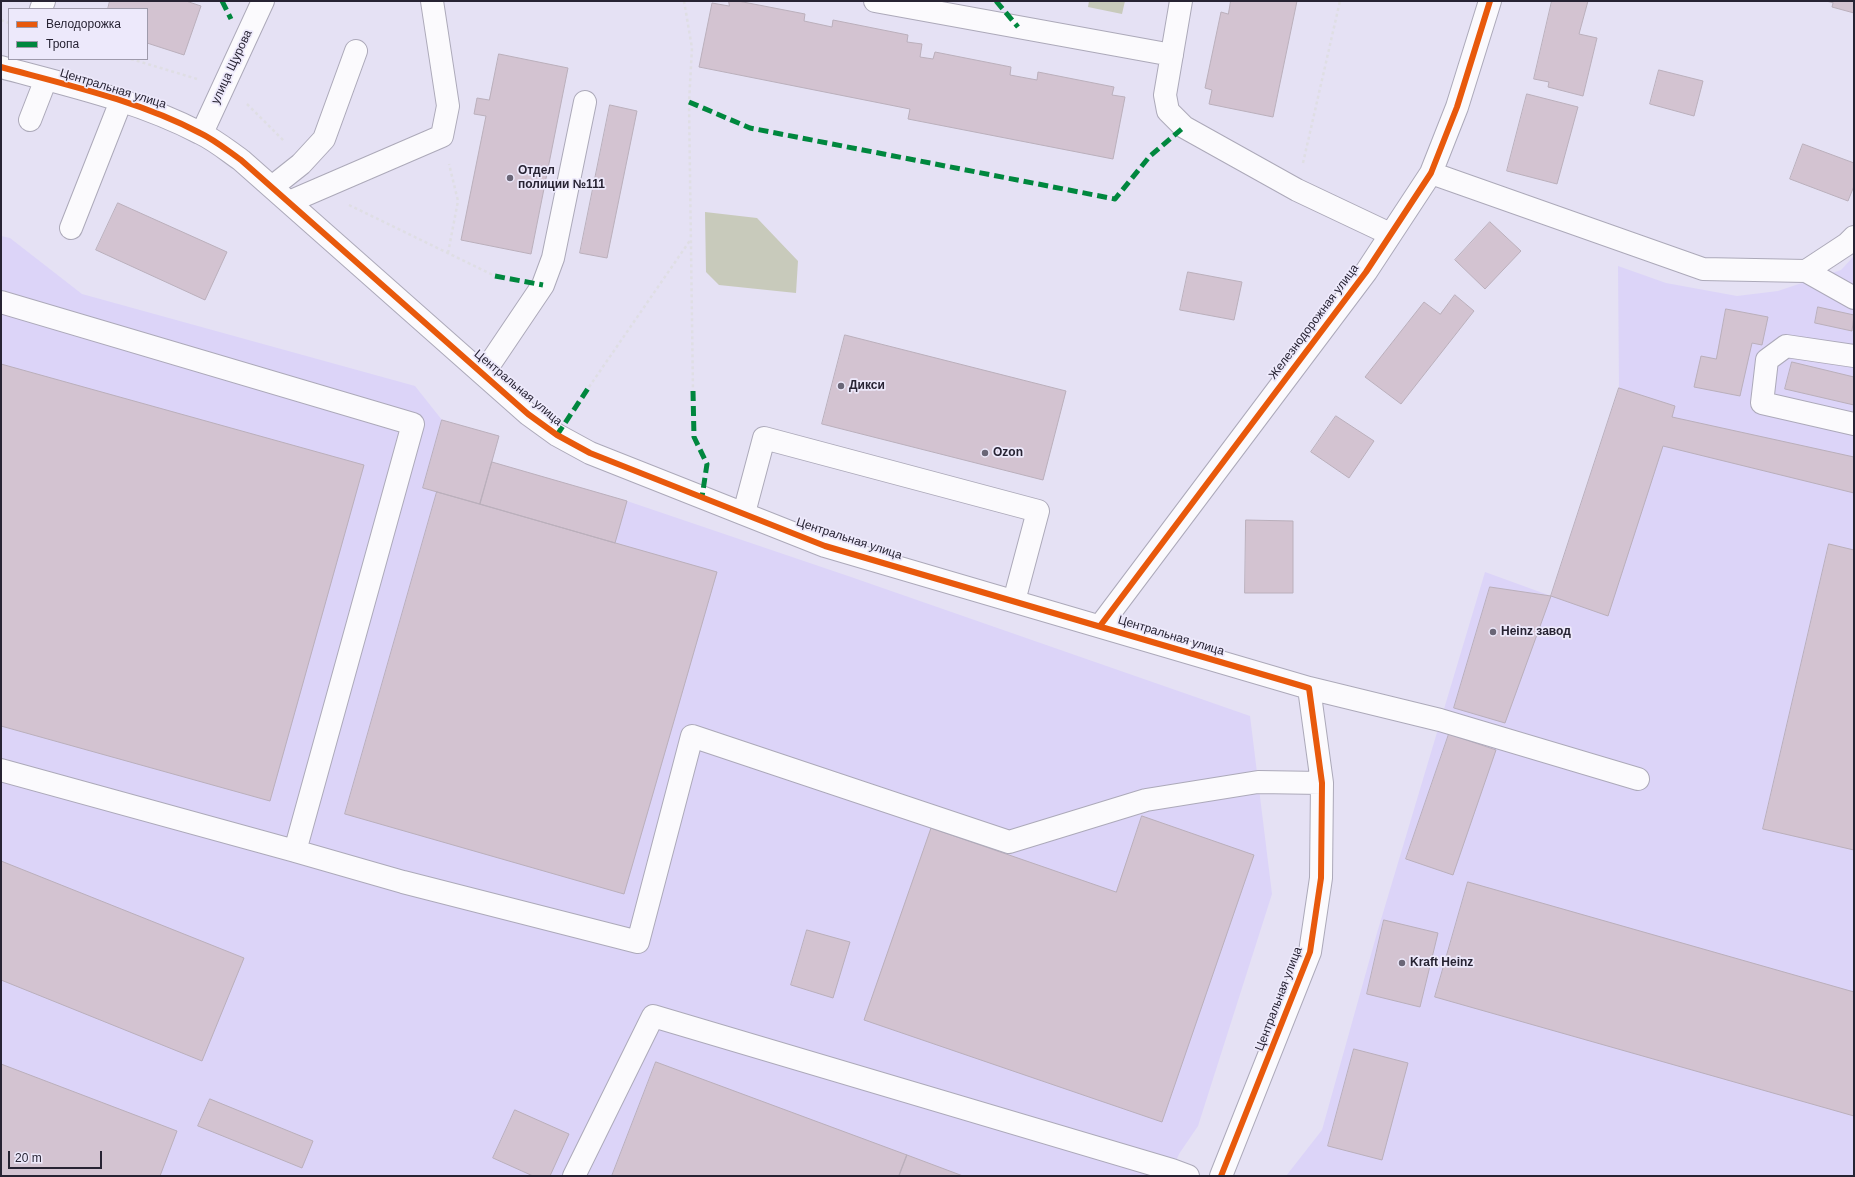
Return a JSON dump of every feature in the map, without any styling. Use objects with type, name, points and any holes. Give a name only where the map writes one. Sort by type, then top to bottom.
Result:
[{"type":"street","name":"улица Щурова","points":[[202,133],[263,1]]},
{"type":"street","points":[[289,202],[442,136],[448,106],[432,1]]},
{"type":"street","points":[[875,1],[1172,55]]},
{"type":"street","points":[[1181,1],[1165,95],[1168,111],[1184,127],[1297,190],[1390,234]]},
{"type":"street","name":"Железнодорожная улица","points":[[1100,626],[1366,272],[1430,173],[1457,107],[1490,1]]},
{"type":"street","points":[[272,187],[301,164],[324,139],[356,51]]},
{"type":"street","name":"Центральная улица","points":[[10,65],[46,79],[121,101],[164,116],[202,133],[241,160],[528,414],[557,435],[590,453],[825,546],[1309,688],[1322,783],[1321,878],[1310,952],[1221,1176]]},
{"type":"street","points":[[30,120],[46,79]]},
{"type":"street","points":[[71,228],[121,101]]},
{"type":"street","points":[[483,374],[543,285],[554,258],[585,102]]},
{"type":"street","points":[[1430,173],[1703,269],[1806,271],[1854,298]]},
{"type":"street","points":[[1806,271],[1847,244],[1854,237]]},
{"type":"street","points":[[1,302],[413,424],[295,851]]},
{"type":"street","points":[[1854,356],[1786,346],[1767,360],[1762,403],[1854,424]]},
{"type":"street","points":[[744,513],[764,438],[1038,511],[1014,601]]},
{"type":"street","points":[[1309,688],[1440,720],[1638,778]]},
{"type":"street","points":[[1,770],[403,882],[638,942],[692,736],[1009,842],[1146,800],[1258,782],[1322,783]]},
{"type":"street","points":[[574,1176],[653,1016],[1188,1176]]},
{"type":"path","points":[[684,1],[692,48],[689,102],[693,392]]},
{"type":"path","points":[[1297,190],[1340,1]]},
{"type":"path","points":[[134,60],[202,81]]},
{"type":"path","points":[[442,136],[458,201],[448,253]]},
{"type":"path","points":[[589,388],[691,238]]},
{"type":"shaded area","points":[[1089,1],[1125,1],[1122,14],[1088,7]]},
{"type":"shaded area","points":[[705,212],[757,218],[798,261],[796,293],[719,285],[706,272]]},
{"type":"shaded area","points":[[1,236],[10,238],[82,294],[415,386],[442,420],[499,436],[492,462],[627,501],[851,577],[1250,716],[1272,894],[1198,1126],[1179,1154],[1169,1176],[1,1176]]},
{"type":"shaded area","points":[[1854,256],[1854,1176],[1286,1176],[1322,1130],[1377,933],[1485,572],[1551,596],[1619,388],[1618,266],[1666,283],[1737,296],[1778,291],[1841,270]]},
{"type":"building","points":[[110,1],[186,1],[201,6],[184,55],[148,43],[148,8],[108,8]]},
{"type":"building","points":[[729,1],[738,1],[805,14],[804,21],[832,27],[833,20],[908,35],[907,42],[922,44],[920,57],[933,59],[935,52],[1011,67],[1010,75],[1037,80],[1038,72],[1114,87],[1112,95],[1125,97],[1113,159],[908,119],[910,109],[699,67],[712,3],[729,6]]},
{"type":"building","points":[[1231,1],[1297,1],[1273,117],[1209,104],[1212,90],[1205,88],[1221,12],[1228,14]]},
{"type":"building","points":[[1552,1],[1588,1],[1579,34],[1597,38],[1583,96],[1548,87],[1549,82],[1534,79]]},
{"type":"building","points":[[1826,1],[1854,1],[1854,13],[1832,7],[1833,3]]},
{"type":"building","name":"Отдел полиции №111","points":[[499,54],[568,68],[531,254],[461,240],[486,116],[474,114],[477,98],[489,100]]},
{"type":"building","points":[[1659,70],[1703,81],[1694,116],[1650,104]]},
{"type":"building","points":[[1527,94],[1578,107],[1557,184],[1507,171]]},
{"type":"building","points":[[610,105],[637,111],[607,258],[580,253]]},
{"type":"building","points":[[1803,144],[1854,163],[1854,186],[1848,201],[1790,179]]},
{"type":"building","points":[[118,203],[227,252],[205,300],[96,250]]},
{"type":"building","points":[[1490,222],[1521,251],[1485,289],[1455,260]]},
{"type":"building","points":[[1188,272],[1242,282],[1234,320],[1180,310]]},
{"type":"building","points":[[1455,295],[1474,311],[1401,404],[1365,377],[1424,302],[1440,314]]},
{"type":"building","points":[[1818,307],[1854,315],[1852,331],[1815,323]]},
{"type":"building","points":[[1726,309],[1768,317],[1762,345],[1752,343],[1740,396],[1694,387],[1701,356],[1716,359]]},
{"type":"building","points":[[845,335],[1066,391],[1043,480],[822,424]]},
{"type":"building","points":[[1792,362],[1854,377],[1854,405],[1785,389]]},
{"type":"building","points":[[1,364],[364,465],[270,801],[1,726]]},
{"type":"building","points":[[1619,388],[1675,406],[1672,417],[1854,457],[1854,493],[1663,446],[1608,616],[1551,596]]},
{"type":"building","points":[[1336,416],[1374,441],[1349,478],[1311,452]]},
{"type":"building","points":[[442,420],[499,436],[480,504],[423,488]]},
{"type":"building","points":[[492,462],[627,501],[615,543],[480,504]]},
{"type":"building","points":[[437,492],[717,572],[624,894],[345,814]]},
{"type":"building","points":[[1246,520],[1293,521],[1293,593],[1245,593]]},
{"type":"building","points":[[1829,544],[1854,550],[1854,850],[1763,829]]},
{"type":"building","points":[[1490,587],[1551,596],[1505,723],[1454,708]]},
{"type":"building","points":[[1449,734],[1496,750],[1453,875],[1406,859]]},
{"type":"building","points":[[1142,816],[1254,855],[1162,1122],[864,1020],[931,828],[1116,892]]},
{"type":"building","points":[[1,861],[244,958],[202,1061],[1,980]]},
{"type":"building","points":[[1468,882],[1854,992],[1854,1116],[1435,997]]},
{"type":"building","name":"Kraft Heinz","points":[[1384,920],[1438,933],[1420,1007],[1367,994]]},
{"type":"building","points":[[807,930],[850,942],[833,998],[791,985]]},
{"type":"building","points":[[1354,1049],[1408,1063],[1382,1160],[1328,1146]]},
{"type":"building","points":[[656,1062],[907,1155],[899,1176],[612,1176]]},
{"type":"building","points":[[1,1064],[177,1131],[160,1176],[1,1176]]},
{"type":"building","points":[[210,1099],[313,1141],[302,1168],[198,1126]]},
{"type":"building","points":[[515,1110],[569,1134],[550,1176],[533,1176],[493,1158]]},
{"type":"building","points":[[907,1155],[963,1176],[899,1176]]},
{"type":"marked path","points":[[222,1],[231,19]]},
{"type":"marked path","points":[[996,1],[1018,27]]},
{"type":"marked path","points":[[689,102],[750,128],[1115,199],[1150,156],[1184,127]]},
{"type":"marked path","points":[[495,276],[543,285]]},
{"type":"marked path","points":[[557,435],[589,387]]},
{"type":"marked path","points":[[693,391],[694,437],[707,464],[702,497]]},
{"type":"cycle path","points":[[1100,626],[1366,272],[1431,173],[1457,107],[1490,1]]},
{"type":"cycle path","points":[[1,67],[77,87],[128,103],[177,122],[216,142],[241,160],[528,414],[557,435],[590,453],[825,546],[1309,688],[1322,783],[1321,878],[1310,952],[1221,1176]]},
{"type":"place","name":"Отдел полиции №111","points":[[510,178]]},
{"type":"place","name":"Дикси","points":[[841,386]]},
{"type":"place","name":"Ozon","points":[[985,453]]},
{"type":"place","name":"Heinz завод","points":[[1493,632]]},
{"type":"place","name":"Kraft Heinz","points":[[1402,963]]}]
